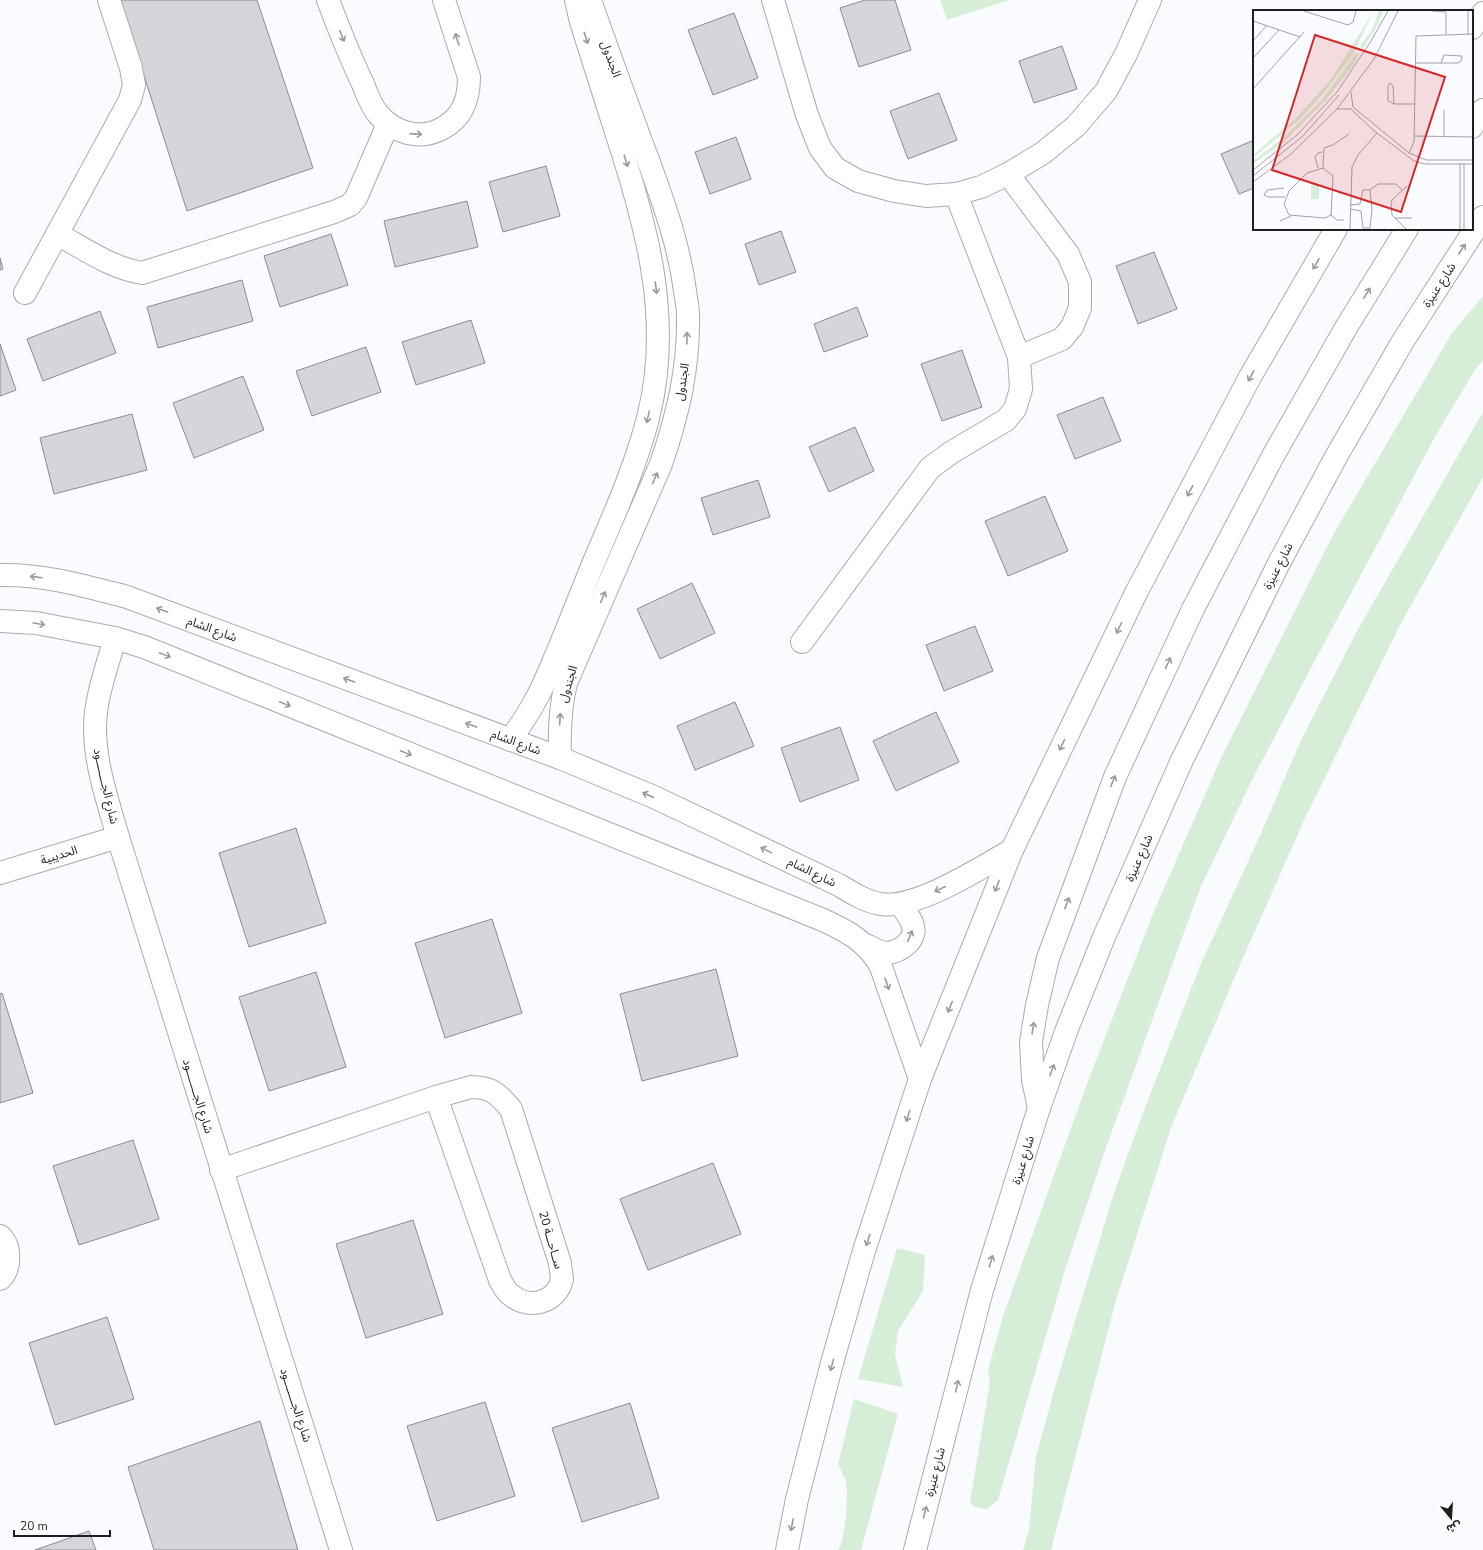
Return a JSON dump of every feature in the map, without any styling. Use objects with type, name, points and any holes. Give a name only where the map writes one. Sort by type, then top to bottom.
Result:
[{"type":"main road","points":[[25,292],[130,100],[134,85],[131,68],[109,0]]},
{"type":"main road","points":[[328,0],[353,62],[370,101],[377,113],[397,131],[424,135],[437,132],[449,125],[459,116],[466,104],[469,91],[468,77],[444,0]]},
{"type":"main road","name":"الجندول","points":[[510,740],[528,714],[545,682],[621,496],[638,453],[647,424],[655,380],[658,342],[658,304],[653,267],[630,173],[581,22],[576,0]]},
{"type":"main road","name":"الجندول","points":[[560,758],[559,728],[566,683],[661,464],[675,420],[682,390],[687,352],[688,314],[676,240],[588,0]]},
{"type":"main road","points":[[773,0],[807,115],[820,148],[835,168],[858,181],[894,192],[926,196],[956,194],[981,187],[1008,174],[1043,152],[1076,126],[1106,91],[1126,54],[1150,0]]},
{"type":"main road","points":[[1473,27],[1483,14]]},
{"type":"main road","points":[[1473,125],[1483,110]]},
{"type":"main road","points":[[57,234],[116,266],[142,273],[334,212],[350,205],[356,198],[388,124]]},
{"type":"main road","points":[[1008,174],[1068,254],[1080,282],[1080,308],[1072,326],[1062,340],[1019,357]]},
{"type":"main road","points":[[802,642],[930,468],[952,452],[1006,420],[1016,409],[1021,389],[1019,357],[956,194]]},
{"type":"main road","name":"شارع عنيزة","points":[[915,1550],[982,1290],[1039,1108],[1067,1029],[1108,930],[1182,760],[1279,563],[1336,455],[1403,340],[1483,217]]},
{"type":"main road","points":[[787,1550],[803,1477],[832,1363],[855,1283],[920,1079],[1012,850],[1136,593],[1250,377],[1335,230]]},
{"type":"main road","points":[[1039,1108],[1033,1080],[1031,1042],[1037,1005],[1048,958],[1115,777],[1193,609],[1273,456],[1347,326],[1406,230]]},
{"type":"main road","name":"شارع الشام","points":[[0,575],[36,577],[70,582],[127,597],[560,758],[654,797],[839,885],[867,901],[882,904],[900,904],[942,888],[1012,850]]},
{"type":"main road","points":[[0,621],[36,623],[115,638],[144,647],[823,920],[844,930],[866,945],[887,953],[902,948],[910,940],[914,927],[900,904]]},
{"type":"main road","name":"شارع الجــــــــود","points":[[115,638],[101,689],[95,727],[100,771],[118,837],[221,1170],[341,1550]]},
{"type":"main road","name":"الحديبية","points":[[0,873],[118,837]]},
{"type":"main road","points":[[866,945],[881,967],[920,1079]]},
{"type":"main road","name":"ســاحـــة 20","points":[[221,1170],[436,1097],[471,1086],[484,1087],[498,1094],[511,1110],[560,1263],[562,1278],[555,1293],[543,1302],[525,1304],[510,1295],[500,1280],[436,1097]]},
{"type":"main road","points":[[0,1236],[3,1238],[8,1249],[8,1261],[4,1276],[0,1279]]},
{"type":"green space","points":[[940,0],[1009,0],[947,20]]},
{"type":"green space","points":[[1483,296],[1483,360],[1475,370],[1436,435],[1312,666],[1253,778],[1201,886],[1107,1145],[1066,1267],[998,1500],[987,1509],[974,1507],[970,1502],[990,1382],[988,1370],[1003,1316],[1088,1081],[1154,911],[1221,758],[1334,533],[1452,333]]},
{"type":"green space","points":[[1483,412],[1483,477],[1400,625],[1306,816],[1239,967],[1172,1125],[1116,1300],[1051,1550],[1023,1550],[1029,1530],[1036,1457],[1055,1387],[1114,1193],[1143,1113],[1200,966],[1262,831],[1301,740],[1357,631]]},
{"type":"green space","points":[[897,1248],[925,1255],[923,1291],[898,1331],[895,1355],[903,1387],[858,1379]]},
{"type":"green space","points":[[854,1399],[898,1414],[861,1550],[838,1550],[842,1542],[846,1517],[847,1493],[846,1481],[838,1464]]},
{"type":"building","points":[[120,0],[257,0],[313,168],[187,211]]},
{"type":"building","points":[[865,0],[895,0],[911,50],[859,67],[840,8]]},
{"type":"building","points":[[734,13],[758,78],[713,95],[688,30]]},
{"type":"building","points":[[1062,46],[1077,89],[1034,103],[1019,61]]},
{"type":"building","points":[[939,93],[957,140],[908,159],[890,111]]},
{"type":"building","points":[[736,137],[751,179],[710,194],[695,152]]},
{"type":"building","points":[[1253,140],[1253,188],[1239,194],[1221,154]]},
{"type":"building","points":[[546,166],[560,216],[503,232],[489,182]]},
{"type":"building","points":[[467,201],[478,247],[395,267],[384,221]]},
{"type":"building","points":[[781,231],[796,272],[759,285],[745,244]]},
{"type":"building","points":[[331,234],[348,285],[280,307],[264,256]]},
{"type":"building","points":[[1154,252],[1177,309],[1138,324],[1116,266]]},
{"type":"building","points":[[0,258],[3,269],[0,270]]},
{"type":"building","points":[[242,280],[253,321],[158,348],[147,307]]},
{"type":"building","points":[[857,307],[868,336],[824,352],[814,324]]},
{"type":"building","points":[[100,311],[116,353],[43,381],[27,339]]},
{"type":"building","points":[[471,320],[485,363],[416,385],[402,342]]},
{"type":"building","points":[[0,344],[16,390],[0,396]]},
{"type":"building","points":[[366,347],[381,392],[312,416],[296,371]]},
{"type":"building","points":[[962,350],[982,407],[942,421],[921,364]]},
{"type":"building","points":[[243,376],[264,430],[194,458],[173,403]]},
{"type":"building","points":[[1103,397],[1121,441],[1075,459],[1057,415]]},
{"type":"building","points":[[132,414],[147,470],[54,494],[40,438]]},
{"type":"building","points":[[855,427],[874,471],[829,492],[809,447]]},
{"type":"building","points":[[758,480],[770,517],[713,535],[701,498]]},
{"type":"building","points":[[1045,496],[1068,551],[1008,576],[985,521]]},
{"type":"building","points":[[692,583],[715,633],[660,659],[637,609]]},
{"type":"building","points":[[975,626],[993,671],[944,691],[926,645]]},
{"type":"building","points":[[735,702],[754,746],[695,770],[677,726]]},
{"type":"building","points":[[936,712],[959,762],[896,791],[873,741]]},
{"type":"building","points":[[840,727],[859,780],[800,802],[781,748]]},
{"type":"building","points":[[296,828],[326,923],[249,947],[219,853]]},
{"type":"building","points":[[492,919],[522,1013],[445,1038],[415,943]]},
{"type":"building","points":[[716,969],[738,1056],[642,1081],[620,994]]},
{"type":"building","points":[[316,972],[346,1067],[269,1091],[239,997]]},
{"type":"building","points":[[2,993],[33,1093],[0,1103],[0,994]]},
{"type":"building","points":[[133,1140],[159,1219],[79,1245],[53,1166]]},
{"type":"building","points":[[713,1163],[741,1234],[648,1270],[620,1199]]},
{"type":"building","points":[[413,1220],[443,1314],[366,1338],[336,1244]]},
{"type":"building","points":[[107,1317],[134,1399],[55,1425],[29,1343]]},
{"type":"building","points":[[485,1402],[515,1496],[437,1521],[407,1426]]},
{"type":"building","points":[[630,1403],[659,1498],[582,1522],[552,1428]]},
{"type":"building","points":[[260,1421],[298,1550],[154,1550],[128,1467]]},
{"type":"building","points":[[89,1531],[96,1550],[35,1550]]}]
